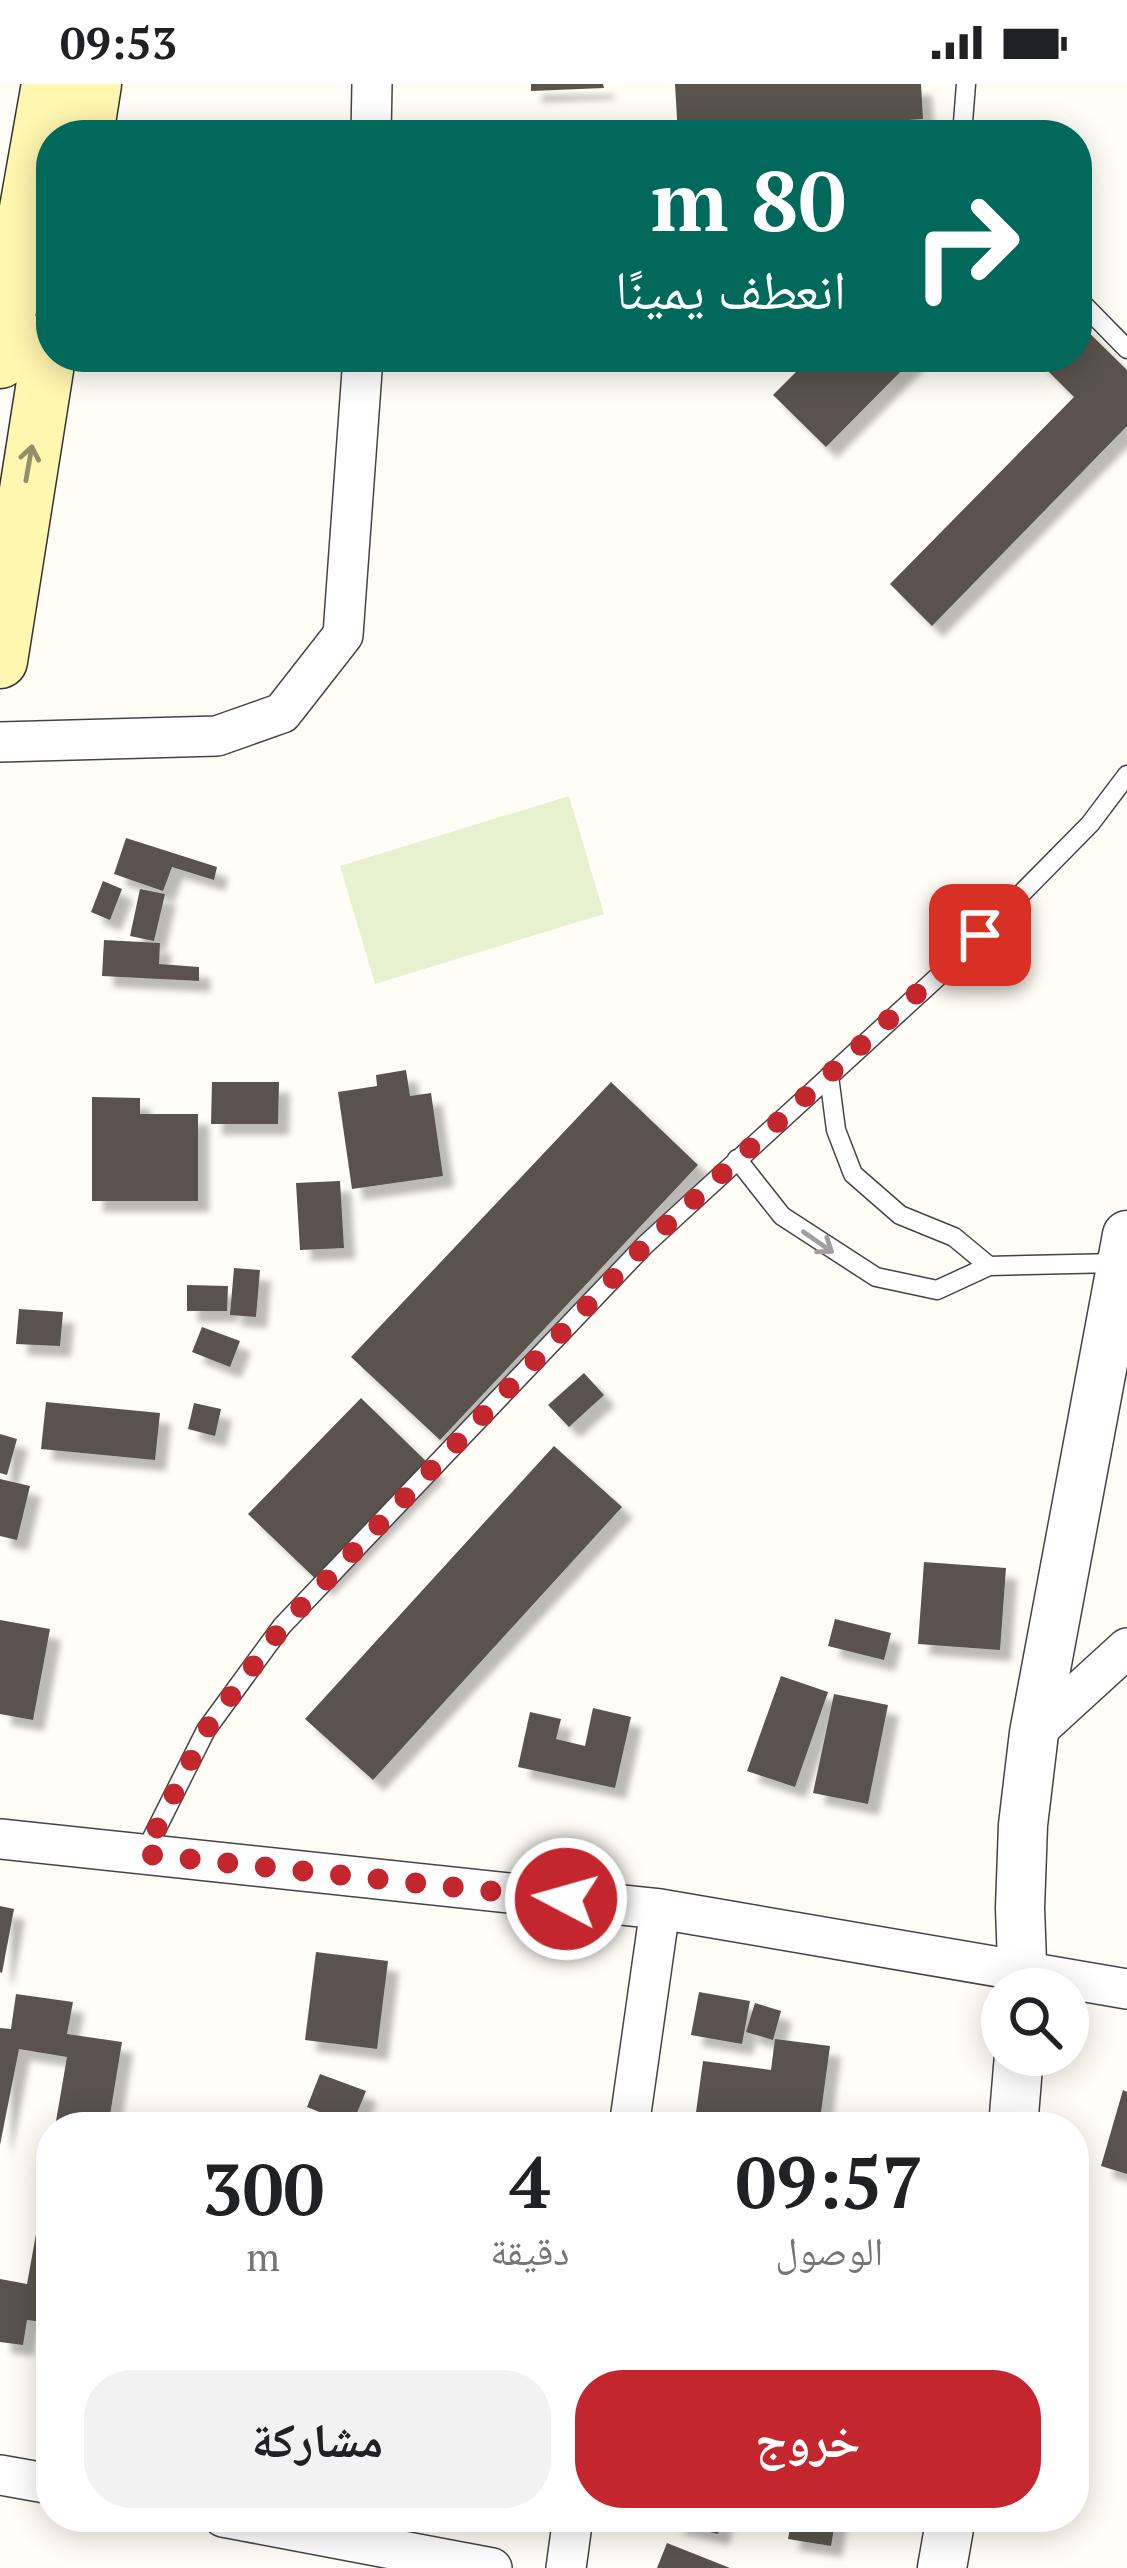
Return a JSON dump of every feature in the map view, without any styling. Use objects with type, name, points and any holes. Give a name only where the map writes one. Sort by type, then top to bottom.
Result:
[{"type":"main road","points":[[43,120],[49,84]]},
{"type":"main road","points":[[88,120],[94,84]]},
{"type":"main road","points":[[0,362],[36,158]]},
{"type":"main road","points":[[0,662],[46,372]]},
{"type":"street","points":[[371,120],[372,84]]},
{"type":"street","points":[[0,742],[217,736],[282,713],[343,634],[362,372]]},
{"type":"street","points":[[1023,1968],[1022,1846],[1034,1733],[1124,1249]]},
{"type":"street","points":[[1034,1733],[1127,1648]]},
{"type":"street","points":[[0,1839],[660,1909],[981,1972]]},
{"type":"street","points":[[631,2112],[660,1909]]},
{"type":"street","points":[[1089,1985],[1127,1988]]},
{"type":"street","points":[[1013,2112],[1017,2076]]},
{"type":"street","points":[[0,2475],[36,2481]]},
{"type":"street","points":[[302,2532],[493,2568]]},
{"type":"street","points":[[566,2568],[571,2532]]},
{"type":"street","points":[[942,2568],[948,2532]]},
{"type":"lane","points":[[963,120],[966,84]]},
{"type":"lane","points":[[1092,313],[1127,349]]},
{"type":"lane","points":[[144,1854],[206,1730],[283,1626],[645,1245],[983,932],[1090,824],[1127,775]]},
{"type":"lane","points":[[829,1076],[836,1130],[853,1174],[900,1215],[954,1237],[989,1266]]},
{"type":"lane","points":[[737,1159],[782,1216],[876,1277],[938,1290],[989,1266],[1124,1249]]},
{"type":"green space","points":[[569,796],[604,914],[375,984],[340,866]]},
{"type":"building","points":[[531,84],[603,84],[604,88],[531,91]]},
{"type":"building","points":[[675,84],[921,84],[923,119],[677,120]]},
{"type":"building","points":[[1092,336],[1127,370],[1127,426],[932,626],[890,584],[1074,397],[1049,372],[1092,372]]},
{"type":"building","points":[[796,372],[900,372],[826,447],[773,395]]},
{"type":"building","points":[[126,838],[217,867],[214,880],[172,867],[163,891],[114,874]]},
{"type":"building","points":[[103,881],[122,889],[110,920],[91,912]]},
{"type":"building","points":[[140,889],[165,894],[154,941],[130,936]]},
{"type":"building","points":[[104,940],[160,943],[159,964],[199,967],[199,981],[102,976]]},
{"type":"building","points":[[406,1070],[410,1096],[431,1093],[443,1176],[352,1189],[338,1092],[377,1086],[376,1075]]},
{"type":"building","points":[[212,1082],[279,1082],[278,1124],[211,1124]]},
{"type":"building","points":[[611,1082],[698,1165],[440,1440],[351,1357]]},
{"type":"building","points":[[92,1097],[140,1098],[140,1114],[198,1114],[198,1201],[92,1201]]},
{"type":"building","points":[[340,1181],[344,1248],[300,1250],[296,1183]]},
{"type":"building","points":[[234,1268],[260,1270],[256,1317],[230,1315]]},
{"type":"building","points":[[187,1285],[228,1286],[227,1311],[187,1311]]},
{"type":"building","points":[[19,1309],[63,1312],[60,1346],[16,1344]]},
{"type":"building","points":[[202,1327],[240,1341],[230,1367],[192,1352]]},
{"type":"building","points":[[584,1373],[604,1395],[569,1427],[548,1405]]},
{"type":"building","points":[[361,1398],[434,1469],[322,1585],[248,1514]]},
{"type":"building","points":[[46,1402],[160,1413],[155,1460],[41,1449]]},
{"type":"building","points":[[194,1403],[221,1409],[215,1436],[188,1429]]},
{"type":"building","points":[[0,1434],[17,1439],[7,1475],[0,1473]]},
{"type":"building","points":[[554,1446],[622,1507],[373,1780],[305,1719]]},
{"type":"building","points":[[0,1479],[30,1486],[17,1540],[0,1536]]},
{"type":"building","points":[[924,1562],[1006,1568],[1000,1650],[918,1644]]},
{"type":"building","points":[[835,1619],[891,1633],[884,1660],[828,1646]]},
{"type":"building","points":[[0,1620],[50,1629],[33,1720],[0,1714]]},
{"type":"building","points":[[781,1676],[828,1692],[795,1787],[747,1771]]},
{"type":"building","points":[[834,1694],[888,1705],[868,1804],[813,1793]]},
{"type":"building","points":[[593,1708],[631,1717],[615,1788],[518,1767],[530,1712],[561,1719],[556,1739],[585,1746]]},
{"type":"building","points":[[0,1906],[14,1909],[2,1973],[0,1972]]},
{"type":"building","points":[[316,1952],[388,1961],[377,2049],[305,2040]]},
{"type":"building","points":[[699,1992],[750,2001],[742,2044],[691,2035]]},
{"type":"building","points":[[16,1994],[73,2002],[67,2034],[122,2042],[110,2112],[58,2112],[67,2057],[19,2049],[0,2145],[0,2028],[11,2029]]},
{"type":"building","points":[[755,2003],[781,2011],[773,2040],[746,2032]]},
{"type":"building","points":[[775,2039],[830,2046],[821,2112],[696,2112],[703,2061],[771,2070]]},
{"type":"building","points":[[320,2074],[366,2091],[357,2112],[320,2112],[307,2107]]},
{"type":"building","points":[[1123,2090],[1127,2092],[1127,2174],[1101,2166]]},
{"type":"building","points":[[36,2234],[36,2321],[27,2320],[23,2345],[0,2342],[0,2279],[27,2284]]},
{"type":"building","points":[[789,2532],[833,2532],[831,2546],[788,2539]]},
{"type":"building","points":[[667,2543],[730,2568],[657,2568]]},
{"type":"route","points":[[566,1899],[144,1854],[206,1730],[283,1626],[645,1245],[980,935]]}]
